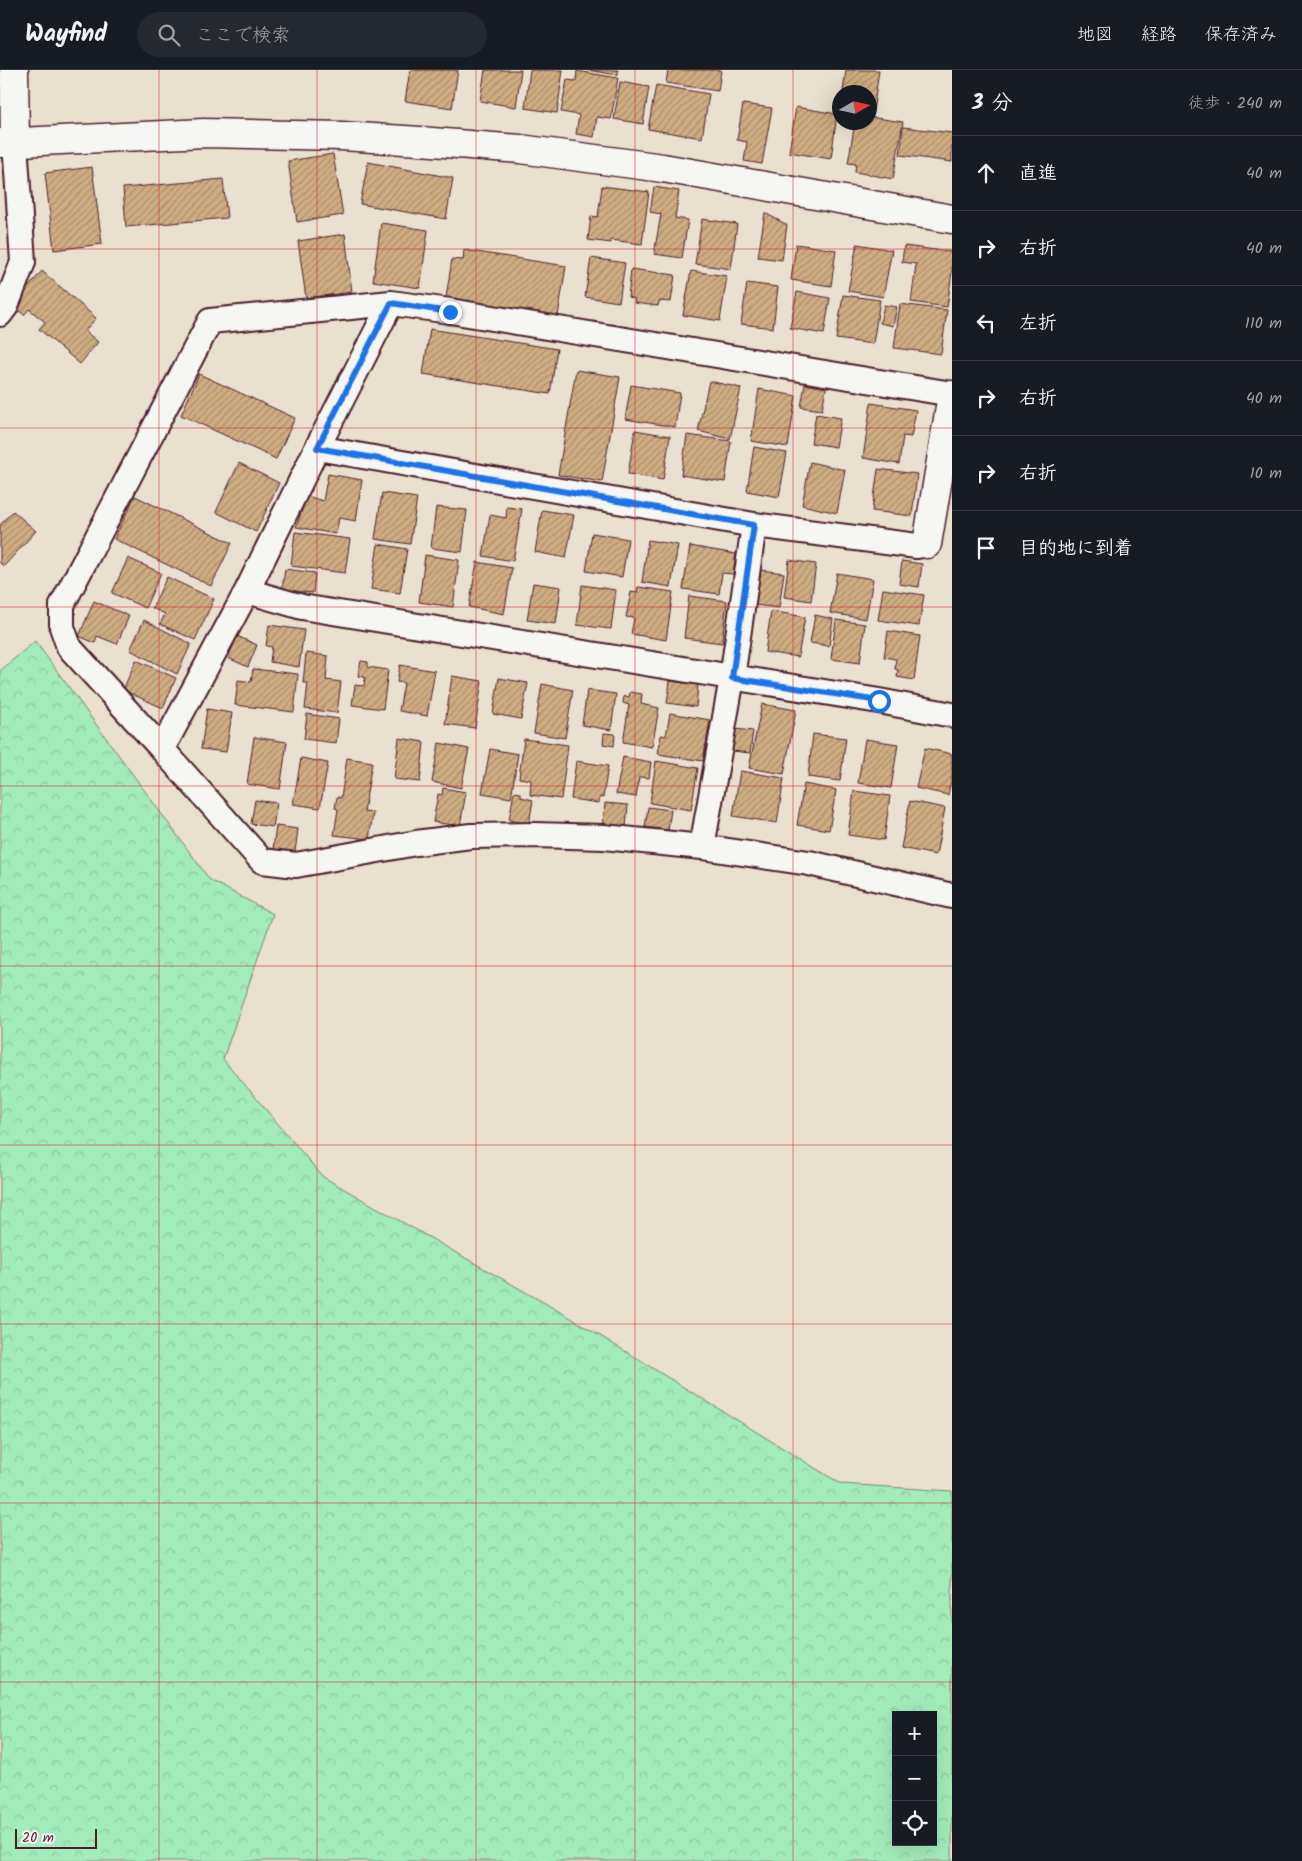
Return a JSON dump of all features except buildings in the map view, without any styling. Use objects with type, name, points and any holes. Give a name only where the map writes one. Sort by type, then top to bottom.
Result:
[{"type":"street","points":[[0,314],[6,306],[22,262],[8,142],[14,70]]},
{"type":"street","points":[[8,142],[204,133],[342,136],[430,142],[520,150],[663,168],[952,219]]},
{"type":"street","points":[[162,749],[247,591],[391,303]]},
{"type":"street","points":[[317,448],[754,525],[917,546],[927,544],[952,395],[391,303],[210,321],[62,605],[62,628],[69,647],[262,862],[296,864],[416,843],[471,836],[535,835],[604,838],[702,847],[809,863],[952,896]]},
{"type":"street","points":[[702,847],[732,678],[754,525]]},
{"type":"street","points":[[247,591],[302,607],[879,701],[952,715]]},
{"type":"green space","points":[[35,641],[210,880],[273,914],[223,1059],[323,1177],[571,1318],[841,1484],[952,1491],[952,1861],[0,1861],[0,671]]},
{"type":"route","points":[[450,312],[391,303],[317,448],[754,525],[732,678],[879,701]]}]
